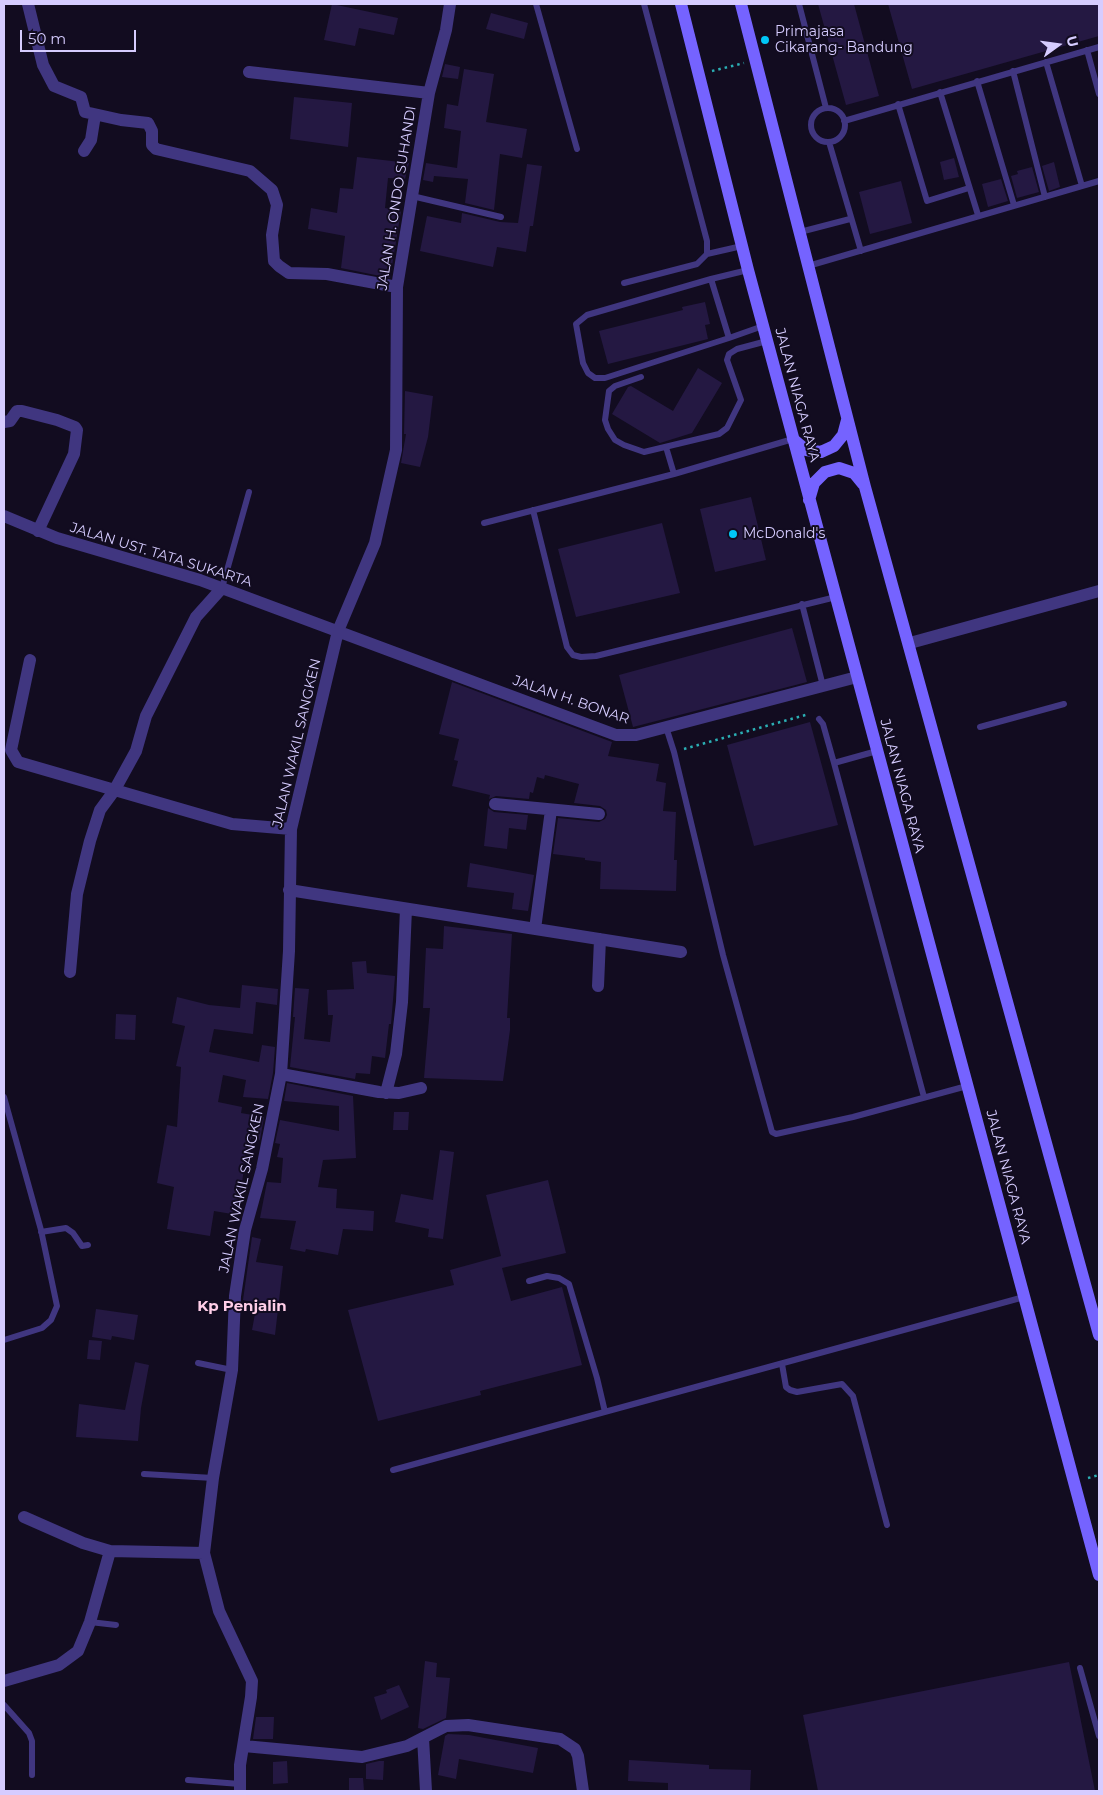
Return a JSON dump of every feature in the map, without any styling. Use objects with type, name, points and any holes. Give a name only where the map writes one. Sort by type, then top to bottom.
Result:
[{"type":"main road","name":"JALAN NIAGA RAYA","points":[[681,4],[793,440],[1099,1575]]},
{"type":"main road","points":[[741,4],[865,487],[910,643],[1099,1335]]},
{"type":"main road","points":[[793,440],[806,450],[821,452],[834,446],[843,435],[847,417]]},
{"type":"main road","points":[[809,500],[814,483],[825,472],[839,468],[854,473],[865,487]]},
{"type":"street","points":[[28,4],[43,65],[54,86],[81,97],[83,110],[95,115],[148,123],[152,131],[152,144],[156,149],[250,171],[272,190],[278,204],[272,236],[274,261],[289,272],[328,274],[397,287]]},
{"type":"street","name":"JALAN H. ONDO SUHANDI","points":[[338,631],[375,543],[396,450],[397,287],[410,196],[429,93],[446,30],[450,4]]},
{"type":"street","points":[[250,72],[429,93]]},
{"type":"street","points":[[84,151],[91,140],[95,115]]},
{"type":"street","points":[[4,422],[10,421],[17,411],[22,411],[57,420],[75,427],[77,430],[74,454],[38,531]]},
{"type":"street","name":"JALAN UST. TATA SUKARTA","points":[[4,516],[38,531],[222,588],[338,631]]},
{"type":"street","points":[[70,972],[78,894],[90,841],[100,810],[114,791],[136,751],[146,716],[196,617],[222,588]]},
{"type":"street","points":[[910,643],[1099,591]]},
{"type":"street","name":"JALAN H. BONAR","points":[[338,631],[616,735],[636,736],[857,677]]},
{"type":"street","name":"JALAN WAKIL SANGKEN","points":[[240,1788],[240,1765],[252,1681],[219,1611],[204,1553],[213,1478],[232,1370],[235,1296],[245,1230],[262,1169],[281,1074],[289,950],[288,890],[291,829],[338,631]]},
{"type":"street","points":[[30,660],[11,750],[18,762],[232,824],[291,829]]},
{"type":"street","points":[[495,804],[599,814]]},
{"type":"street","points":[[535,929],[550,810]]},
{"type":"street","points":[[288,890],[681,952]]},
{"type":"street","points":[[386,1093],[396,1054],[402,1002],[406,909]]},
{"type":"street","points":[[598,986],[600,939]]},
{"type":"street","points":[[281,1074],[359,1090],[386,1093],[399,1093],[421,1088]]},
{"type":"street","points":[[24,1517],[83,1543],[110,1551],[204,1553]]},
{"type":"street","points":[[4,1680],[59,1665],[78,1651],[90,1622],[110,1551]]},
{"type":"street","points":[[244,1746],[362,1757],[388,1752],[423,1738],[446,1726],[456,1724],[560,1739],[575,1749],[578,1756],[583,1791]]},
{"type":"street","points":[[423,1738],[426,1791]]},
{"type":"lane","points":[[536,4],[577,149]]},
{"type":"lane","points":[[644,4],[707,241],[707,254]]},
{"type":"lane","points":[[799,4],[826,108]]},
{"type":"lane","points":[[844,120],[1099,47]]},
{"type":"lane","points":[[1087,50],[1099,94]]},
{"type":"lane","points":[[1046,62],[1082,186]]},
{"type":"lane","points":[[1013,71],[1045,197]]},
{"type":"lane","points":[[977,81],[1014,205]]},
{"type":"lane","points":[[940,92],[978,216]]},
{"type":"lane","points":[[898,104],[927,201],[970,188]]},
{"type":"lane","points":[[826,108],[837,111],[844,120],[843,132],[835,141],[829,142],[818,139],[814,135],[811,124],[815,114],[826,108]]},
{"type":"lane","points":[[829,142],[860,251]]},
{"type":"lane","points":[[808,266],[1099,181]]},
{"type":"lane","points":[[410,196],[501,217]]},
{"type":"lane","points":[[798,232],[850,219]]},
{"type":"lane","points":[[624,283],[697,264],[707,254],[742,246]]},
{"type":"lane","points":[[748,270],[711,279],[580,319],[576,324],[576,332],[583,363],[588,373],[595,378],[605,378],[763,326]]},
{"type":"lane","points":[[711,279],[729,338]]},
{"type":"lane","points":[[641,377],[615,386],[609,391],[606,405],[608,429],[615,440],[644,452],[723,431],[741,400],[727,360],[729,354],[737,349],[767,341]]},
{"type":"lane","points":[[484,523],[674,474],[793,440]]},
{"type":"lane","points":[[666,447],[674,474]]},
{"type":"lane","points":[[222,588],[249,492]]},
{"type":"lane","points":[[532,510],[567,647],[573,654],[581,657],[596,656],[836,596]]},
{"type":"lane","points":[[802,604],[823,686]]},
{"type":"lane","points":[[980,728],[1064,704]]},
{"type":"lane","points":[[819,718],[823,724],[834,763],[924,1097]]},
{"type":"lane","points":[[666,727],[674,752],[723,955],[772,1132],[776,1134],[853,1117],[967,1086]]},
{"type":"lane","points":[[834,763],[877,751]]},
{"type":"lane","points":[[4,1097],[41,1232],[58,1306],[51,1320],[42,1328],[4,1340]]},
{"type":"lane","points":[[41,1232],[66,1228],[73,1233],[82,1246],[88,1245]]},
{"type":"lane","points":[[529,1281],[547,1276],[558,1278],[569,1284],[597,1378],[605,1412]]},
{"type":"lane","points":[[394,1470],[1024,1297]]},
{"type":"lane","points":[[198,1362],[232,1370]]},
{"type":"lane","points":[[782,1364],[786,1386],[790,1390],[797,1392],[842,1384],[853,1396],[887,1525]]},
{"type":"lane","points":[[144,1474],[213,1478]]},
{"type":"lane","points":[[90,1622],[116,1625]]},
{"type":"lane","points":[[1080,1668],[1099,1736]]},
{"type":"lane","points":[[4,1704],[29,1733],[32,1741],[32,1775]]},
{"type":"lane","points":[[188,1780],[240,1788]]},
{"type":"path","points":[[699,75],[755,60]]},
{"type":"path","points":[[674,752],[809,714],[819,718]]},
{"type":"building","points":[[332,4],[398,18],[394,35],[359,28],[355,46],[324,40]]},
{"type":"building","points":[[818,4],[854,4],[879,96],[846,105]]},
{"type":"building","points":[[888,4],[1099,4],[1099,36],[912,89]]},
{"type":"building","points":[[491,13],[528,23],[524,39],[486,29]]},
{"type":"building","points":[[445,64],[460,67],[458,79],[442,77]]},
{"type":"building","points":[[464,69],[494,74],[486,122],[527,129],[522,158],[500,154],[494,210],[465,203],[468,179],[434,176],[433,182],[423,180],[426,163],[457,168],[461,131],[444,128],[447,104],[458,106]]},
{"type":"building","points":[[294,97],[352,103],[348,147],[290,139]]},
{"type":"building","points":[[357,157],[409,163],[405,179],[388,178],[385,208],[401,211],[390,278],[341,268],[345,236],[308,229],[311,208],[337,213],[340,188],[353,189]]},
{"type":"building","points":[[954,158],[959,177],[944,180],[940,162]]},
{"type":"building","points":[[1054,162],[1060,187],[1049,191],[1042,166]]},
{"type":"building","points":[[527,164],[542,166],[533,226],[530,226],[526,252],[497,247],[493,267],[420,251],[427,216],[461,223],[462,213],[500,222],[518,223]]},
{"type":"building","points":[[1032,167],[1039,192],[1017,198],[1011,176],[1018,174],[1017,171]]},
{"type":"building","points":[[1001,179],[1008,201],[988,207],[982,184]]},
{"type":"building","points":[[901,181],[912,223],[870,234],[859,192]]},
{"type":"building","points":[[705,302],[710,324],[705,325],[708,339],[608,364],[599,331],[683,310],[682,307]]},
{"type":"building","points":[[698,368],[722,383],[692,433],[660,443],[612,414],[628,387],[631,386],[673,411]]},
{"type":"building","points":[[405,391],[433,396],[428,437],[420,467],[401,463],[406,434],[404,434]]},
{"type":"building","name":"McDonald's","points":[[751,497],[766,560],[715,572],[700,509]]},
{"type":"building","points":[[662,523],[680,593],[576,617],[558,549]]},
{"type":"building","points":[[792,628],[807,682],[633,727],[619,675]]},
{"type":"building","points":[[452,682],[612,742],[608,756],[659,764],[656,781],[666,783],[663,811],[676,812],[674,860],[677,860],[676,891],[600,889],[601,862],[553,854],[558,818],[599,822],[605,819],[607,815],[606,810],[600,806],[574,803],[579,784],[545,775],[544,779],[537,777],[533,793],[530,792],[529,799],[496,796],[489,799],[490,795],[452,786],[458,761],[454,760],[459,739],[439,734]]},
{"type":"building","points":[[810,722],[838,825],[754,846],[727,745]]},
{"type":"building","points":[[488,808],[494,812],[528,815],[526,830],[509,828],[507,849],[484,846]]},
{"type":"building","points":[[470,863],[534,875],[528,911],[512,909],[514,893],[467,887]]},
{"type":"building","points":[[444,926],[512,934],[507,1018],[510,1018],[510,1030],[503,1081],[424,1078],[430,1008],[423,1008],[426,948],[443,949]]},
{"type":"building","points":[[366,961],[367,973],[395,976],[391,1024],[389,1024],[385,1058],[372,1056],[370,1074],[356,1073],[355,1079],[290,1067],[295,1017],[293,1017],[295,988],[309,989],[304,1039],[330,1042],[333,1015],[328,1015],[327,990],[354,989],[352,962]]},
{"type":"building","points":[[242,985],[278,989],[277,1005],[256,1002],[253,1034],[214,1029],[209,1052],[259,1062],[262,1045],[275,1047],[268,1099],[243,1097],[246,1080],[223,1075],[218,1102],[242,1107],[241,1113],[264,1117],[260,1140],[251,1138],[248,1152],[246,1152],[238,1215],[214,1211],[210,1236],[167,1229],[174,1187],[157,1183],[167,1125],[177,1127],[181,1067],[176,1066],[185,1026],[172,1023],[177,997],[209,1005],[240,1008]]},
{"type":"building","points":[[116,1014],[136,1015],[135,1040],[115,1039]]},
{"type":"building","points":[[287,1083],[353,1096],[356,1158],[323,1160],[318,1187],[337,1189],[336,1208],[374,1211],[373,1231],[343,1229],[338,1255],[306,1249],[305,1252],[290,1249],[296,1221],[260,1218],[267,1182],[281,1183],[283,1158],[277,1157],[280,1144],[275,1143],[280,1120],[339,1131],[339,1106],[284,1101]]},
{"type":"building","points":[[394,1112],[409,1112],[408,1130],[393,1130]]},
{"type":"building","points":[[440,1150],[454,1152],[443,1239],[428,1237],[429,1229],[395,1222],[401,1194],[433,1200]]},
{"type":"building","points":[[548,1180],[566,1253],[502,1268],[511,1301],[562,1287],[582,1365],[480,1391],[481,1395],[378,1421],[348,1310],[454,1285],[450,1270],[501,1256],[486,1195]]},
{"type":"building","points":[[252,1237],[261,1239],[256,1262],[283,1266],[275,1335],[252,1330],[257,1303],[243,1300]]},
{"type":"building","points":[[96,1309],[138,1315],[134,1340],[112,1336],[111,1340],[92,1337]]},
{"type":"building","points":[[89,1340],[102,1341],[100,1360],[87,1359]]},
{"type":"building","points":[[135,1362],[149,1365],[141,1408],[138,1441],[76,1437],[79,1404],[125,1410]]},
{"type":"building","points":[[425,1661],[437,1663],[436,1677],[450,1678],[446,1718],[423,1729],[418,1728]]},
{"type":"building","points":[[1069,1662],[1095,1791],[818,1791],[803,1715]]},
{"type":"building","points":[[399,1685],[409,1707],[381,1720],[374,1697],[387,1693],[386,1690]]},
{"type":"building","points":[[256,1717],[274,1717],[273,1739],[253,1739]]},
{"type":"building","points":[[448,1734],[469,1735],[538,1748],[533,1773],[459,1759],[456,1779],[438,1775],[445,1736]]},
{"type":"building","points":[[629,1760],[709,1765],[709,1769],[751,1770],[750,1791],[668,1791],[668,1783],[628,1781]]},
{"type":"building","points":[[287,1761],[288,1783],[273,1784],[273,1762]]},
{"type":"building","points":[[384,1761],[383,1780],[366,1779],[366,1764]]},
{"type":"building","points":[[349,1778],[363,1778],[364,1791],[349,1791]]},
{"type":"place","name":"Primajasa Cikarang- Bandung","points":[[765,40]]},
{"type":"place","name":"McDonald's","points":[[733,534]]},
{"type":"district","name":"Kp Penjalin","points":[[242,1307]]}]
